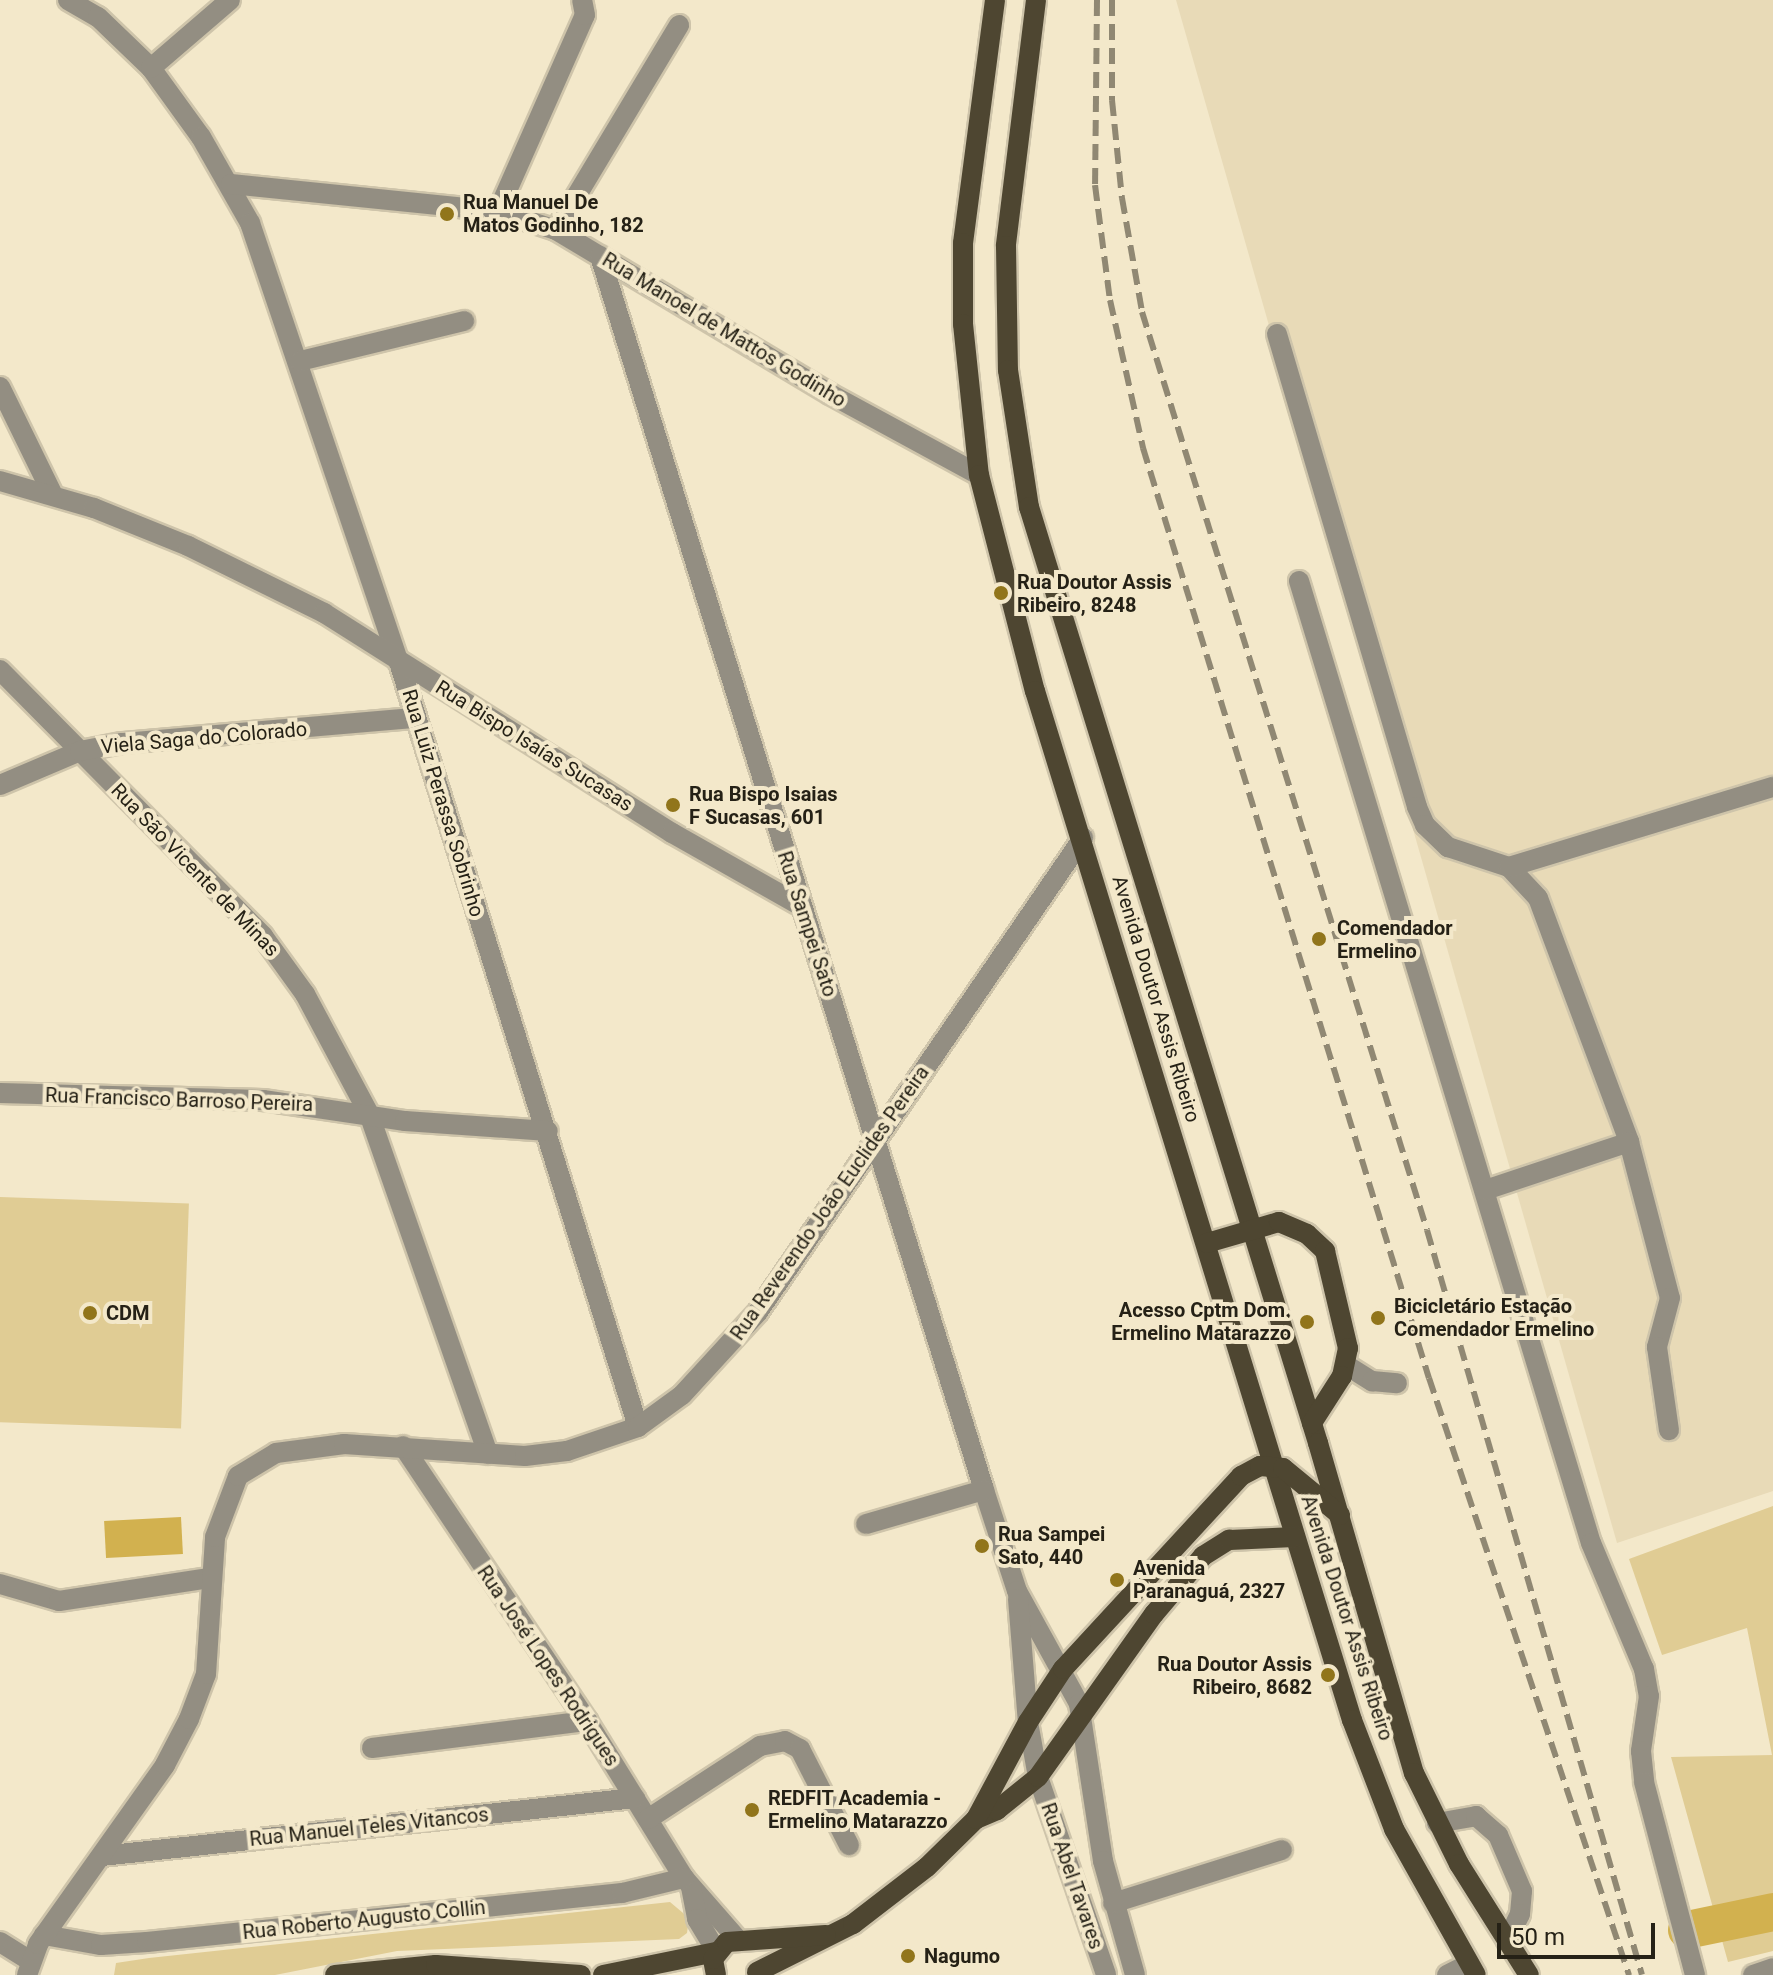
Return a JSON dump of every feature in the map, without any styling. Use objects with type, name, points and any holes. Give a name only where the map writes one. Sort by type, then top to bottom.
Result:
[{"type":"main road","name":"Avenida Doutor Assis Ribeiro","points":[[995,0],[963,243],[963,324],[979,475],[1035,691],[1083,838],[1352,1720],[1394,1829],[1473,1969]]},
{"type":"main road","name":"Avenida Doutor Assis Ribeiro","points":[[1036,0],[1006,246],[1014,434],[1033,521],[1340,1515],[1414,1773],[1437,1823],[1529,1975]]},
{"type":"main road","points":[[1207,1243],[1249,1228],[1287,1223],[1320,1244],[1347,1328],[1346,1365],[1312,1423]]},
{"type":"main road","points":[[976,1819],[1028,1722],[1063,1669],[1241,1476],[1273,1464],[1300,1479],[1340,1515]]},
{"type":"main road","points":[[740,1940],[754,1949],[756,1974],[830,1935],[894,1894],[976,1819],[997,1810],[1038,1777],[1083,1718],[1154,1614],[1203,1556],[1229,1540],[1295,1537]]},
{"type":"main road","points":[[603,1975],[716,1952],[740,1940],[830,1935]]},
{"type":"main road","points":[[716,1952],[716,1975]]},
{"type":"main road","points":[[335,1975],[436,1965],[581,1975]]},
{"type":"street","points":[[68,0],[98,17],[151,68],[231,184]]},
{"type":"street","points":[[151,68],[230,0]]},
{"type":"street","points":[[498,211],[585,15],[582,0]]},
{"type":"street","points":[[556,230],[679,25]]},
{"type":"street","name":"Rua Manoel de Mattos Godinho","points":[[231,184],[498,211],[556,230],[830,394],[979,475]]},
{"type":"street","name":"Rua Luiz Perassa Sobrinho","points":[[231,184],[300,361],[399,662],[638,1427]]},
{"type":"street","name":"Rua Sampei Sato","points":[[600,256],[1017,1591],[1063,1669]]},
{"type":"street","points":[[300,361],[464,321]]},
{"type":"street","points":[[1277,334],[1417,807],[1433,836],[1448,847],[1509,867],[1538,898],[1629,1142],[1670,1298],[1657,1347],[1669,1430]]},
{"type":"street","points":[[0,387],[53,495]]},
{"type":"street","name":"Rua Bispo Isaías Sucasas","points":[[0,481],[53,495],[188,546],[324,613],[399,662],[801,906]]},
{"type":"street","points":[[1299,581],[1421,995],[1485,1190],[1591,1543],[1644,1669],[1649,1696],[1641,1751],[1644,1782],[1695,1975]]},
{"type":"street","name":"Rua São Vicente de Minas","points":[[0,670],[263,936],[305,994],[369,1114],[488,1454]]},
{"type":"street","name":"Viela Saga do Colorado","points":[[0,785],[80,751],[162,737],[415,718]]},
{"type":"street","points":[[1509,867],[1773,787]]},
{"type":"street","name":"Rua Reverendo João Euclides Pereira","points":[[25,1970],[44,1935],[102,1856],[189,1719],[206,1674],[209,1578],[226,1498],[238,1476],[254,1462],[307,1448],[403,1446],[488,1454],[567,1451],[638,1427],[722,1356],[876,1140],[1083,838]]},
{"type":"street","name":"Rua Francisco Barroso Pereira","points":[[0,1093],[263,1100],[369,1114],[548,1131]]},
{"type":"street","points":[[1485,1190],[1629,1142]]},
{"type":"street","points":[[1346,1365],[1372,1381],[1397,1383]]},
{"type":"street","name":"Rua José Lopes Rodrigues","points":[[403,1446],[587,1721],[648,1819],[687,1883],[697,1919],[716,1952]]},
{"type":"street","points":[[866,1524],[984,1490]]},
{"type":"street","points":[[0,1584],[30,1596],[90,1600],[209,1578]]},
{"type":"street","name":"Rua Sampei Sato","points":[[1017,1591],[1028,1722]]},
{"type":"street","name":"Rua Abel Tavares","points":[[1063,1669],[1083,1718],[1103,1861],[1135,1975]]},
{"type":"street","points":[[372,1748],[587,1721]]},
{"type":"street","name":"Rua Abel Tavares","points":[[1028,1722],[1038,1777],[1106,1975]]},
{"type":"street","points":[[648,1819],[760,1746],[785,1741],[800,1749],[849,1845]]},
{"type":"street","name":"Rua Manuel Teles Vitancos","points":[[102,1856],[635,1798]]},
{"type":"street","points":[[1437,1823],[1476,1816],[1498,1835],[1518,1876],[1523,1899],[1507,1941]]},
{"type":"street","points":[[1113,1903],[1282,1850]]},
{"type":"street","points":[[1072,1875],[1103,1861]]},
{"type":"street","name":"Rua José Lopes Rodrigues","points":[[687,1883],[707,1899],[740,1940]]},
{"type":"street","name":"Rua Roberto Augusto Collin","points":[[44,1935],[101,1945],[147,1942],[622,1893],[687,1883]]},
{"type":"street","points":[[0,1942],[25,1970]]},
{"type":"street","points":[[1753,1975],[1773,1968]]},
{"type":"street","points":[[1447,1975],[1473,1969]]},
{"type":"shaded area","points":[[1176,0],[1773,0],[1773,1491],[1617,1543]]},
{"type":"shaded area","name":"CDM","points":[[0,1197],[189,1204],[181,1428],[0,1422]]},
{"type":"shaded area","points":[[1773,1506],[1773,1951],[1728,1962],[1671,1757],[1772,1755],[1747,1628],[1662,1655],[1629,1559]]},
{"type":"shaded area","points":[[181,1517],[183,1554],[106,1558],[104,1521]]},
{"type":"shaded area","points":[[670,1902],[689,1918],[687,1933],[679,1939],[397,1951],[275,1975],[114,1975],[116,1963],[149,1958]]},
{"type":"waterway","points":[[1687,1930],[1773,1912]]},
{"type":"railway","points":[[1097,0],[1095,185],[1110,300],[1143,448],[1429,1378],[1629,1975]]},
{"type":"railway","points":[[1112,0],[1112,100],[1122,198],[1142,312],[1427,1230],[1642,1975]]},
{"type":"place","name":"Rua Manuel De Matos Godinho, 182","points":[[447,214]]},
{"type":"place","name":"Rua Doutor Assis Ribeiro, 8248","points":[[1001,593]]},
{"type":"place","name":"Rua Bispo Isaias F Sucasas, 601","points":[[673,805]]},
{"type":"place","name":"Comendador Ermelino","points":[[1319,939]]},
{"type":"place","name":"CDM","points":[[90,1313]]},
{"type":"place","name":"Bicicletário Estação Comendador Ermelino","points":[[1378,1318]]},
{"type":"place","name":"Acesso Cptm Dom. Ermelino Matarazzo","points":[[1307,1322]]},
{"type":"place","name":"Rua Sampei Sato, 440","points":[[982,1546]]},
{"type":"place","name":"Avenida Paranaguá, 2327","points":[[1117,1580]]},
{"type":"place","name":"Rua Doutor Assis Ribeiro, 8682","points":[[1328,1675]]},
{"type":"place","name":"REDFIT Academia - Ermelino Matarazzo","points":[[752,1810]]},
{"type":"place","name":"Nagumo","points":[[908,1956]]}]
